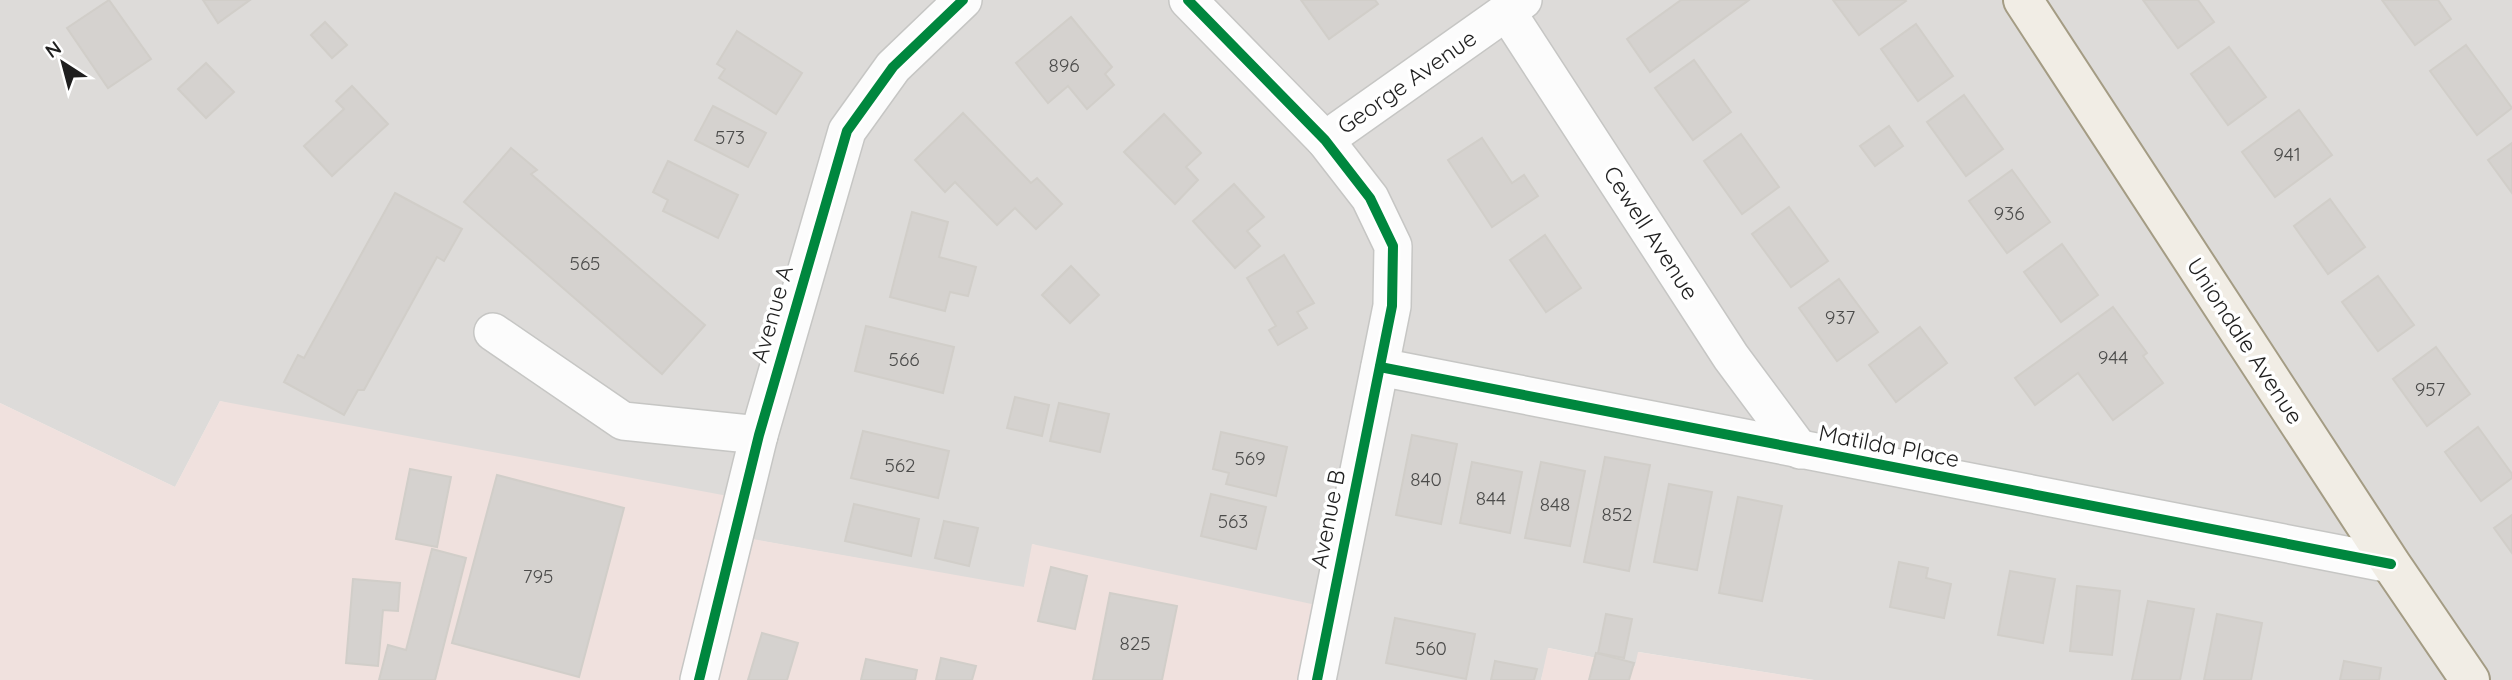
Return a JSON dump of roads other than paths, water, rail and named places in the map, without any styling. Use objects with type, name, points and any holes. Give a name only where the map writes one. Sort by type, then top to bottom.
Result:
[{"type":"main road","name":"Uniondale Avenue","points":[[2022,0],[2391,564],[2470,680]]},
{"type":"street","name":"Avenue A","points":[[699,680],[759,435],[847,131],[894,67],[963,0]]},
{"type":"street","name":"Avenue B","points":[[1188,0],[1325,140],[1370,198],[1393,246],[1392,306],[1317,680]]},
{"type":"street","name":"George Avenue","points":[[1325,140],[1515,6]]},
{"type":"street","name":"Cewell Avenue","points":[[1515,6],[1731,357],[1800,450]]},
{"type":"street","points":[[493,332],[622,421],[759,435]]},
{"type":"street","name":"Matilda Place","points":[[1380,367],[2391,564]]}]
